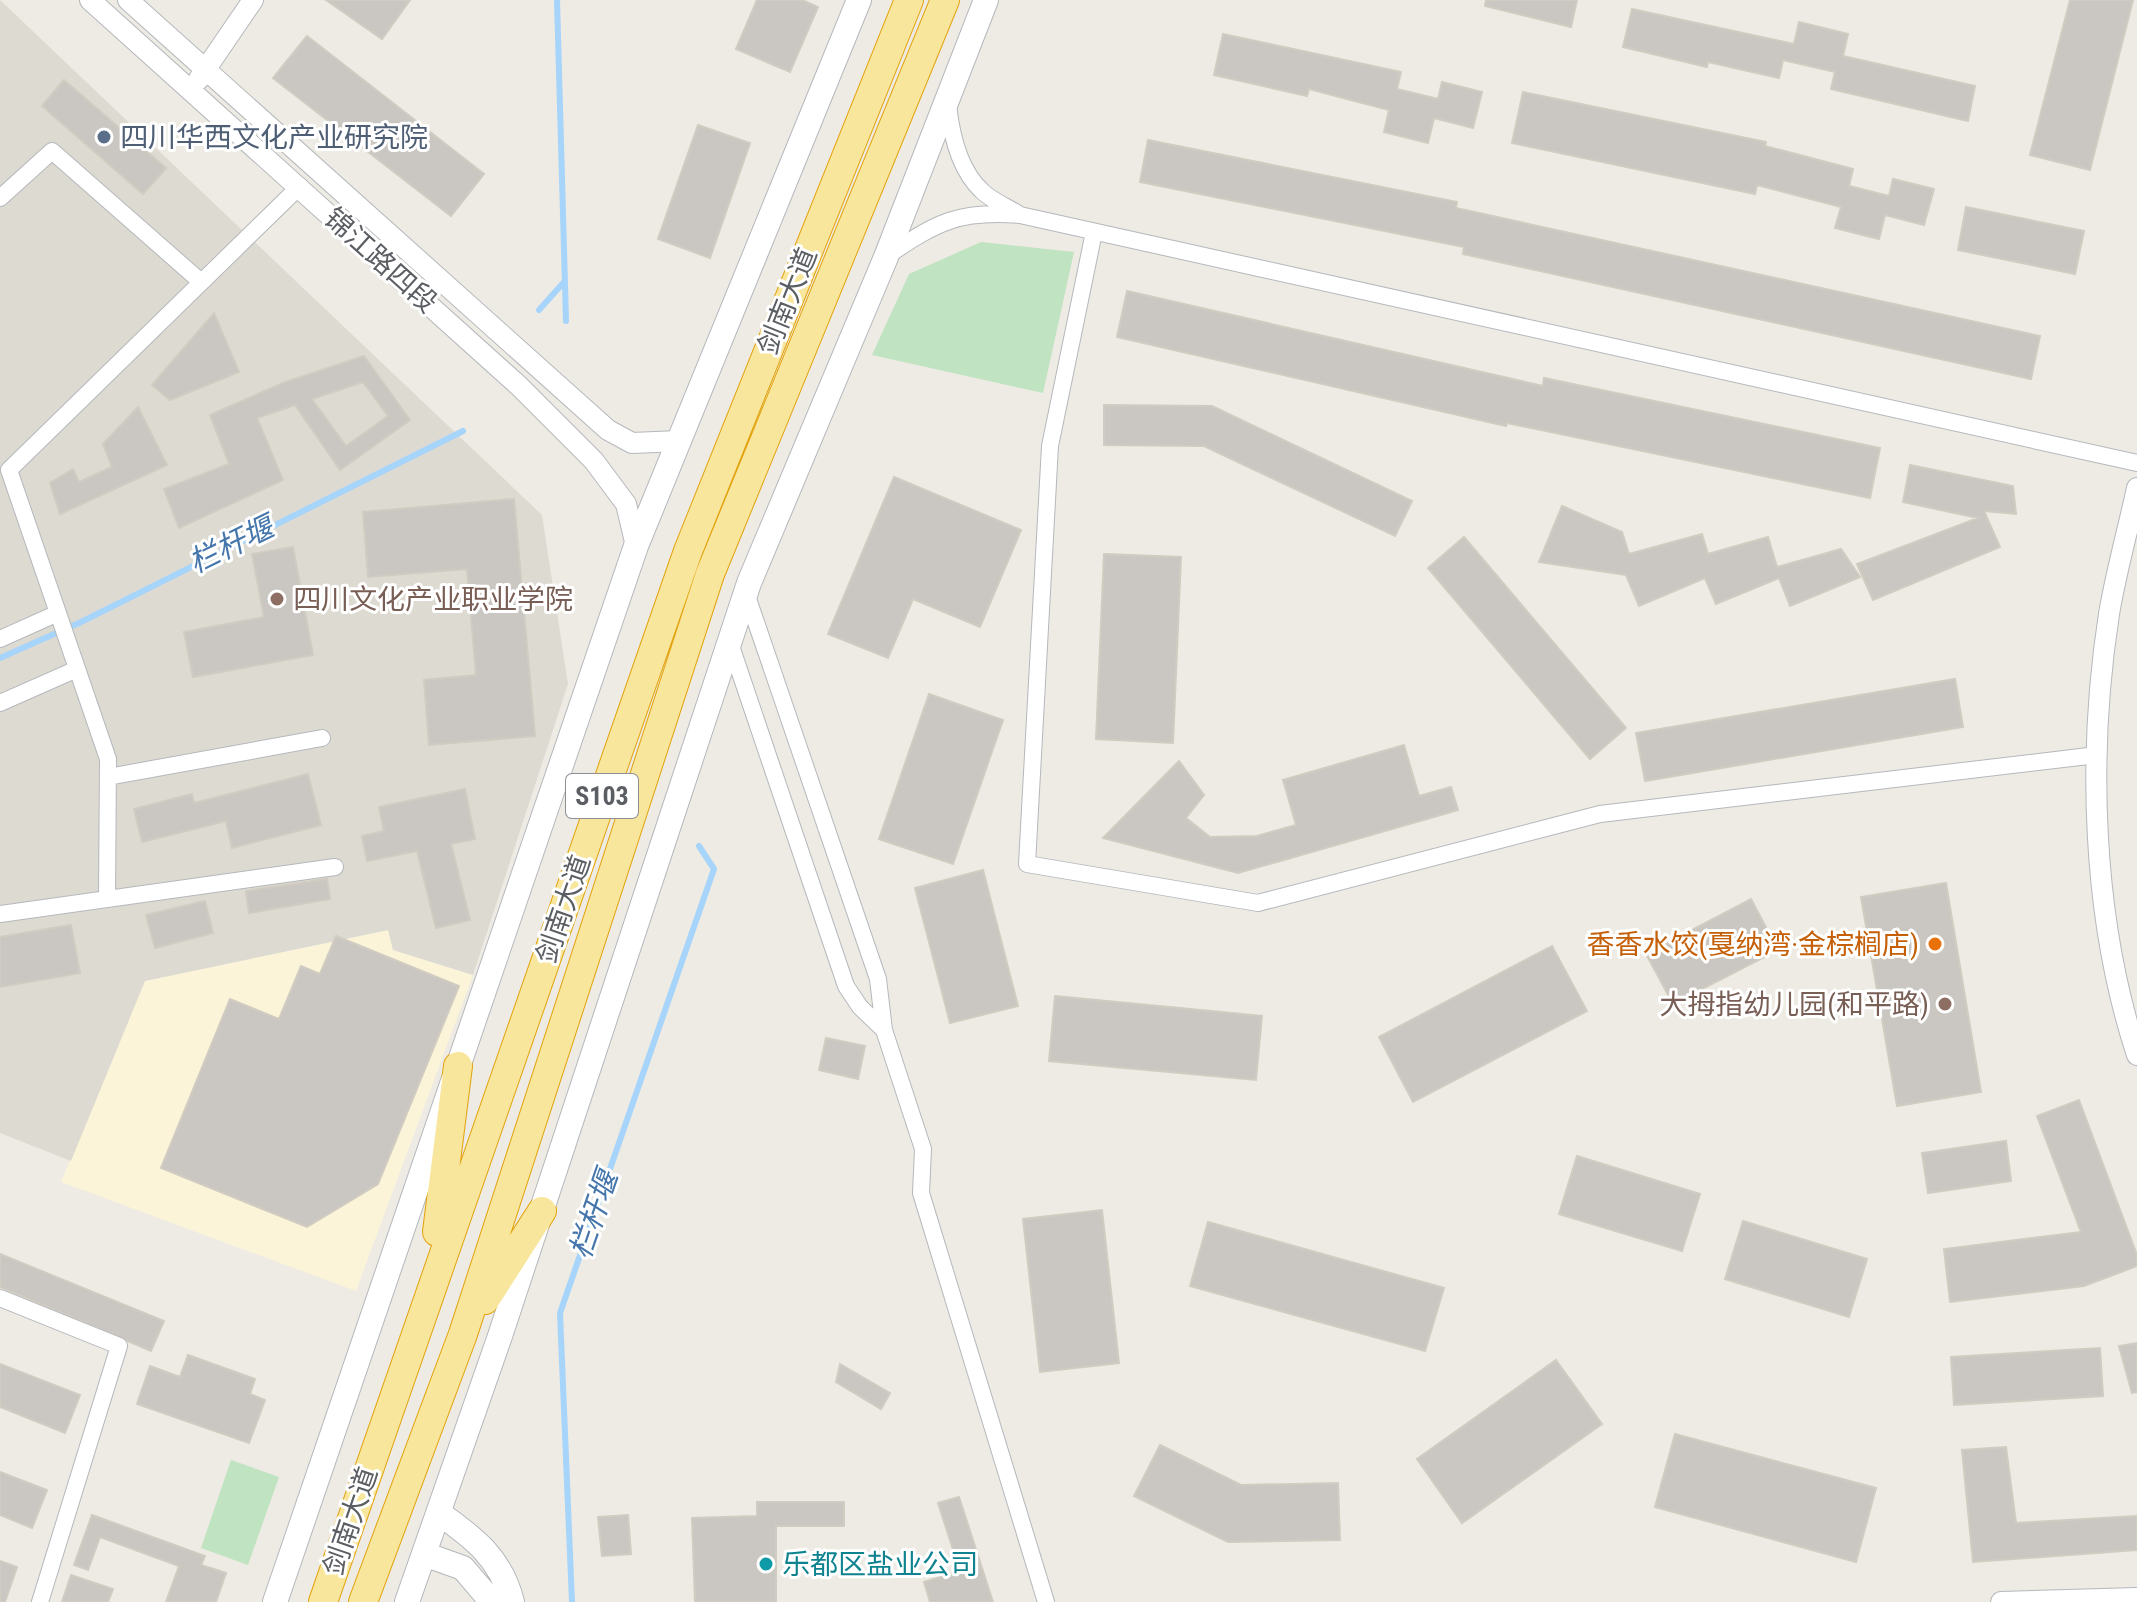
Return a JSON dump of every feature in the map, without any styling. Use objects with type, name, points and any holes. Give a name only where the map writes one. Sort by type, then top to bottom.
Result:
[{"type":"highway","name":"剑南大道","points":[[323,1602],[344,1534],[688,551],[909,0]]},
{"type":"highway","name":"剑南大道","points":[[368,1594],[463,1334],[710,574],[945,2]]},
{"type":"highway","points":[[431,1287],[458,1066]]},
{"type":"highway","points":[[463,1334],[542,1211]]},
{"type":"highway","points":[[306,1602],[344,1534]]},
{"type":"main road","points":[[275,1602],[636,546],[859,0]]},
{"type":"main road","points":[[407,1602],[542,1211],[746,593],[886,257],[986,0]]},
{"type":"main road","points":[[439,1513],[466,1532],[505,1574],[512,1602]]},
{"type":"main road","points":[[424,1554],[463,1568],[492,1602]]},
{"type":"street","name":"锦江路四段","points":[[90,0],[519,386],[594,461],[626,504],[636,546]]},
{"type":"street","name":"锦江路四段","points":[[128,0],[608,430],[632,443],[679,441]]},
{"type":"street","points":[[191,88],[253,0]]},
{"type":"street","points":[[947,101],[950,129],[961,160],[981,191],[1020,215]]},
{"type":"street","points":[[0,198],[52,151],[200,281]]},
{"type":"street","points":[[107,899],[108,759],[9,470],[300,186]]},
{"type":"street","points":[[886,257],[926,229],[951,219],[983,212],[1020,215],[2137,463]]},
{"type":"street","points":[[1094,232],[1050,446],[1027,864],[1258,903],[1600,814],[2097,755]]},
{"type":"street","points":[[2137,488],[2109,614],[2097,755],[2099,869],[2128,1027],[2137,1055]]},
{"type":"street","points":[[746,593],[878,979],[884,1030],[923,1149],[921,1193],[1046,1602]]},
{"type":"street","points":[[0,639],[59,615]]},
{"type":"street","points":[[730,643],[846,986],[860,1007],[884,1030]]},
{"type":"street","points":[[0,703],[77,669]]},
{"type":"street","points":[[108,777],[322,738]]},
{"type":"street","points":[[0,914],[335,867]]},
{"type":"street","points":[[0,1298],[119,1346],[40,1602]]},
{"type":"street","points":[[2001,1602],[2137,1598]]},
{"type":"shaded area","name":"四川文化产业职业学院","points":[[0,0],[542,515],[568,684],[473,975],[393,950],[388,930],[145,981],[71,1161],[0,1133]]},
{"type":"shaded area","points":[[389,930],[393,950],[473,975],[356,1291],[61,1182],[145,981]]},
{"type":"green space","points":[[981,242],[1074,252],[1043,393],[872,355],[909,274]]},
{"type":"green space","points":[[231,1460],[279,1477],[248,1565],[201,1548]]},
{"type":"building","points":[[326,0],[410,0],[382,39]]},
{"type":"building","points":[[757,0],[802,0],[818,7],[790,72],[736,49]]},
{"type":"building","points":[[1486,0],[1577,0],[1571,27],[1485,6]]},
{"type":"building","points":[[2070,0],[2133,0],[2090,170],[2030,155]]},
{"type":"building","points":[[1632,9],[1794,44],[1799,22],[1848,34],[1843,56],[1975,86],[1968,121],[1831,89],[1835,72],[1783,60],[1779,78],[1708,62],[1707,67],[1623,47]]},
{"type":"building","points":[[1223,34],[1401,72],[1397,89],[1438,99],[1442,82],[1482,92],[1473,128],[1434,118],[1428,143],[1384,132],[1389,110],[1309,89],[1307,96],[1214,75]]},
{"type":"building","points":[[307,36],[484,174],[451,216],[273,78]]},
{"type":"building","name":"四川华西文化产业研究院","points":[[64,80],[166,168],[143,194],[42,106]]},
{"type":"building","points":[[1523,92],[1766,142],[1765,146],[1853,169],[1849,186],[1889,196],[1893,179],[1934,189],[1924,225],[1885,215],[1879,239],[1835,228],[1841,207],[1757,185],[1755,194],[1512,143]]},
{"type":"building","points":[[698,125],[750,143],[710,258],[658,239]]},
{"type":"building","points":[[1148,140],[1457,202],[1456,208],[2040,336],[2031,379],[1463,254],[1464,247],[1140,182]]},
{"type":"building","points":[[1966,207],[2084,231],[2075,274],[1958,250]]},
{"type":"building","points":[[1127,291],[1543,386],[1544,378],[1880,448],[1870,498],[1507,423],[1506,426],[1117,337]]},
{"type":"building","points":[[214,313],[239,372],[170,400],[152,385]]},
{"type":"building","points":[[364,356],[410,420],[340,470],[295,405],[257,418],[283,480],[179,528],[164,489],[229,464],[210,415],[283,383]],"holes":[[[363,382],[388,416],[346,446],[312,399]]]},
{"type":"building","points":[[1104,405],[1212,406],[1412,501],[1395,536],[1204,446],[1104,445]]},
{"type":"building","points":[[138,407],[167,465],[60,514],[50,483],[73,469],[79,482],[112,467],[103,444]]},
{"type":"building","points":[[1910,465],[2013,486],[2016,514],[1984,511],[2000,547],[1873,600],[1857,564],[1978,518],[1903,502]]},
{"type":"building","points":[[894,477],[1021,530],[980,627],[913,599],[888,658],[828,634]]},
{"type":"building","points":[[514,499],[535,736],[429,745],[424,680],[476,675],[467,569],[368,577],[363,512]]},
{"type":"building","points":[[1562,506],[1622,532],[1629,554],[1702,534],[1708,554],[1768,537],[1777,567],[1841,549],[1860,577],[1790,606],[1779,578],[1716,604],[1705,578],[1639,606],[1626,575],[1539,562]]},
{"type":"building","points":[[1464,537],[1626,728],[1590,759],[1428,568]]},
{"type":"building","points":[[293,547],[313,655],[193,677],[184,632],[264,617],[252,554]]},
{"type":"building","points":[[1104,554],[1181,557],[1173,743],[1096,739]]},
{"type":"building","points":[[1955,679],[1963,727],[1645,781],[1636,733]]},
{"type":"building","points":[[929,694],[1003,720],[953,864],[879,839]]},
{"type":"building","points":[[1404,745],[1419,796],[1451,787],[1458,810],[1238,873],[1103,838],[1179,761],[1204,795],[1186,818],[1210,837],[1257,836],[1296,825],[1283,780]]},
{"type":"building","points":[[308,774],[321,825],[232,848],[226,821],[142,842],[134,809],[192,794],[194,803]]},
{"type":"building","points":[[465,789],[475,839],[451,844],[470,920],[436,928],[417,851],[367,861],[362,836],[384,831],[379,807]]},
{"type":"building","points":[[983,870],[1018,1006],[950,1023],[915,888]]},
{"type":"building","points":[[327,879],[330,899],[249,913],[246,891]]},
{"type":"building","points":[[1946,883],[1981,1092],[1897,1106],[1861,897]]},
{"type":"building","points":[[1751,899],[1778,950],[1673,1004],[1646,954]]},
{"type":"building","points":[[205,901],[213,933],[155,948],[146,915]]},
{"type":"building","points":[[71,925],[80,973],[0,987],[0,937]]},
{"type":"building","points":[[336,936],[459,986],[378,1184],[307,1227],[161,1168],[230,999],[279,1019],[301,966],[320,974]]},
{"type":"building","points":[[1552,946],[1587,1011],[1413,1102],[1379,1037]]},
{"type":"building","points":[[1055,996],[1262,1016],[1256,1080],[1049,1061]]},
{"type":"building","points":[[826,1038],[865,1046],[858,1079],[819,1070]]},
{"type":"building","points":[[2079,1100],[2137,1255],[2137,1266],[2084,1286],[1950,1302],[1944,1249],[2081,1232],[2037,1116]]},
{"type":"building","points":[[2006,1141],[2011,1181],[1928,1193],[1922,1153]]},
{"type":"building","points":[[1577,1156],[1700,1194],[1682,1251],[1559,1214]]},
{"type":"building","points":[[1102,1210],[1119,1363],[1040,1372],[1023,1219]]},
{"type":"building","points":[[1743,1221],[1867,1259],[1849,1317],[1725,1279]]},
{"type":"building","points":[[1208,1222],[1444,1288],[1425,1351],[1190,1286]]},
{"type":"building","points":[[0,1254],[164,1321],[151,1351],[0,1287]]},
{"type":"building","points":[[2137,1343],[2137,1392],[2132,1393],[2119,1346]]},
{"type":"building","points":[[2100,1348],[2103,1396],[1954,1405],[1951,1357]]},
{"type":"building","points":[[188,1355],[255,1379],[250,1394],[265,1400],[249,1443],[137,1404],[150,1366],[180,1377]]},
{"type":"building","points":[[1556,1360],[1602,1424],[1462,1523],[1417,1459]]},
{"type":"building","points":[[0,1364],[80,1395],[65,1433],[0,1407]]},
{"type":"building","points":[[840,1364],[890,1393],[881,1409],[836,1382]]},
{"type":"building","points":[[1675,1434],[1876,1488],[1856,1562],[1655,1507]]},
{"type":"building","points":[[1160,1445],[1241,1485],[1338,1483],[1340,1540],[1228,1542],[1134,1496]]},
{"type":"building","points":[[2006,1447],[2016,1523],[2137,1516],[2137,1550],[1973,1562],[1962,1450]]},
{"type":"building","points":[[0,1472],[47,1490],[32,1528],[0,1515]]},
{"type":"building","points":[[959,1497],[993,1602],[930,1602],[924,1582],[960,1571],[938,1503]]},
{"type":"building","points":[[757,1502],[844,1502],[844,1526],[776,1526],[776,1602],[695,1602],[692,1518],[757,1516]]},
{"type":"building","points":[[92,1515],[205,1556],[201,1565],[226,1573],[216,1602],[166,1602],[179,1566],[100,1537],[88,1570],[74,1565]]},
{"type":"building","points":[[628,1515],[631,1554],[602,1556],[598,1517]]},
{"type":"building","points":[[0,1561],[17,1567],[5,1602],[0,1602]]},
{"type":"building","points":[[71,1575],[113,1589],[108,1602],[62,1602]]},
{"type":"waterway","name":"栏杆堰","points":[[557,0],[566,321]]},
{"type":"waterway","name":"栏杆堰","points":[[539,310],[564,282]]},
{"type":"waterway","name":"栏杆堰","points":[[0,658],[79,623],[463,431]]},
{"type":"waterway","name":"栏杆堰","points":[[572,1602],[560,1313],[714,869],[699,846]]},
{"type":"place","name":"四川华西文化产业研究院","points":[[104,137]]},
{"type":"place","name":"四川文化产业职业学院","points":[[277,599]]},
{"type":"place","name":"香香水饺(戛纳湾·金棕榈店)","points":[[1935,944]]},
{"type":"place","name":"大拇指幼儿园(和平路)","points":[[1945,1004]]},
{"type":"place","name":"乐都区盐业公司","points":[[766,1564]]}]
